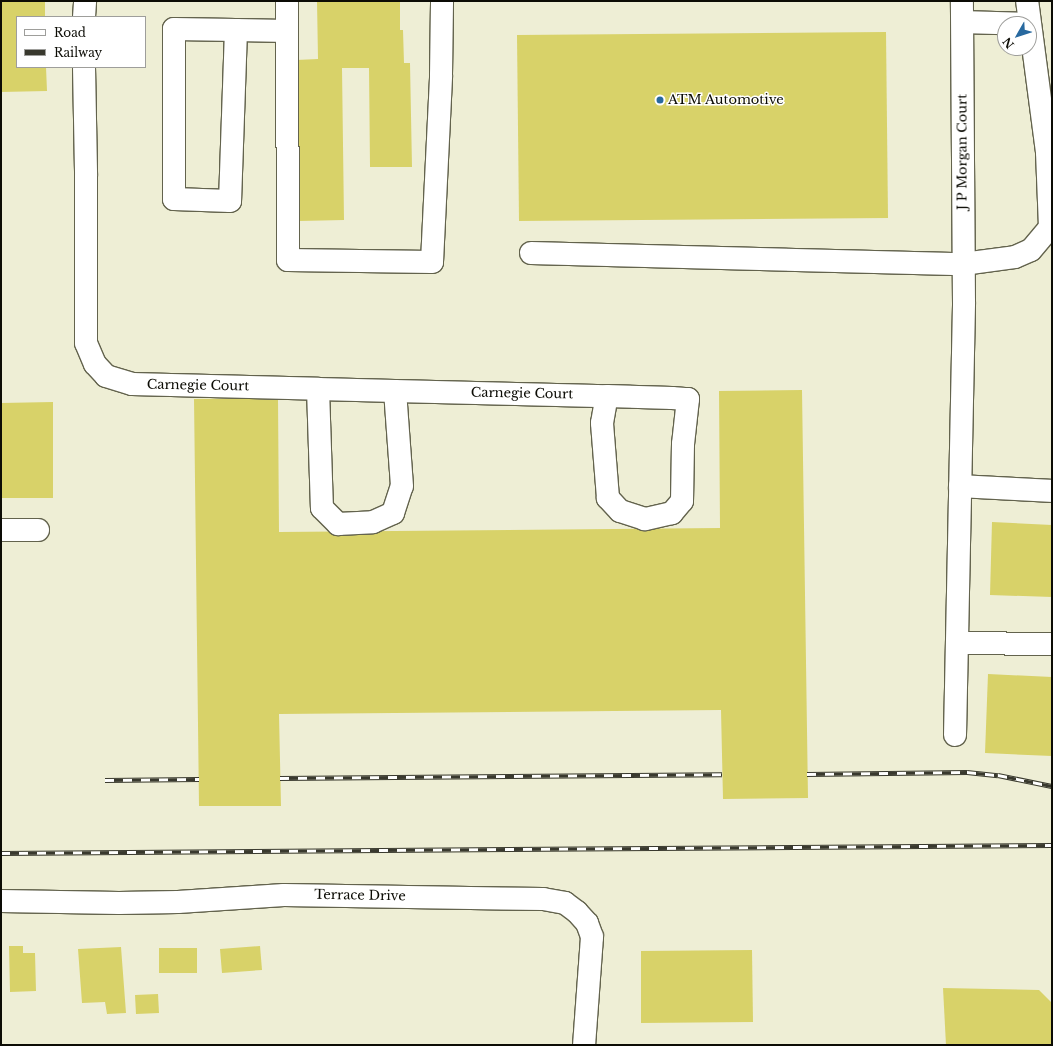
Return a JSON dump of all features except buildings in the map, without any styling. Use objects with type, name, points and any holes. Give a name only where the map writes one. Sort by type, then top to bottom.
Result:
[{"type":"street","points":[[84,16],[85,1]]},
{"type":"street","points":[[287,1],[288,260],[432,262],[441,75],[442,1]]},
{"type":"street","points":[[1027,1],[1028,16]]},
{"type":"street","points":[[962,11],[997,18]]},
{"type":"street","name":"J P Morgan Court","points":[[955,735],[964,302],[962,11]]},
{"type":"street","points":[[236,30],[230,201],[174,199],[174,29],[236,30],[287,31]]},
{"type":"street","points":[[531,253],[963,264],[1015,257],[1031,250],[1050,228],[1047,152],[1034,56]]},
{"type":"street","name":"Carnegie Court","points":[[84,68],[86,176],[86,343],[95,364],[106,376],[132,384],[607,396],[688,399],[683,444],[682,500],[672,513],[644,519],[620,511],[608,498],[602,424],[607,396]]},
{"type":"street","points":[[318,389],[322,508],[338,524],[374,522],[393,514],[402,486],[395,391]]},
{"type":"street","points":[[960,486],[1052,491]]},
{"type":"street","points":[[1,530],[38,530]]},
{"type":"street","points":[[957,643],[1052,644]]},
{"type":"street","name":"Terrace Drive","points":[[1,901],[119,903],[178,902],[284,895],[544,899],[565,903],[577,912],[587,923],[592,937],[584,1045]]},
{"type":"railway","points":[[807,774],[967,772],[998,775],[1052,786]]},
{"type":"railway","points":[[280,778],[722,774]]},
{"type":"railway","points":[[105,780],[199,779]]},
{"type":"railway","points":[[1,853],[1052,845]]},
{"type":"place","name":"ATM Automotive","points":[[660,100]]}]
